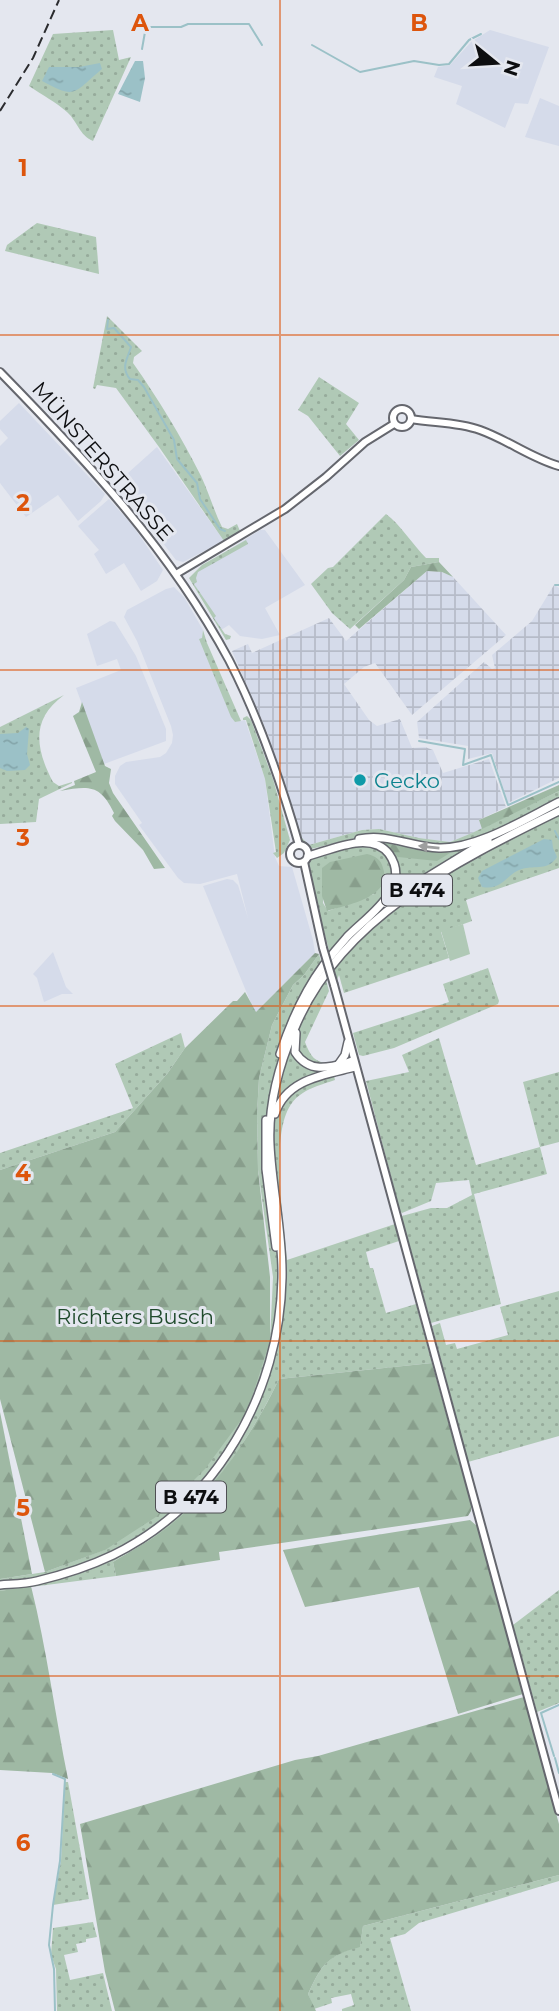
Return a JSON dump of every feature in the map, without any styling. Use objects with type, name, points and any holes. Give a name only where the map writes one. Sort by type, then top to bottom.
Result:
[{"type":"highway","name":"B 474","points":[[280,1306],[265,1150],[267,1113],[285,1038],[310,987],[346,938],[379,908],[517,823],[559,802]]},
{"type":"highway","name":"B 474","points":[[0,1586],[36,1581],[113,1555],[165,1523],[193,1496],[231,1450],[254,1409],[268,1368],[280,1306],[282,1261],[271,1156],[271,1123],[277,1083],[294,1028],[323,977],[360,934],[390,907],[501,839],[559,811]]},
{"type":"highway","points":[[304,858],[322,849],[370,837],[390,838],[425,847],[451,847],[476,841],[517,823]]},
{"type":"highway","points":[[304,858],[365,842],[386,850],[395,868],[395,881],[391,892],[379,908]]},
{"type":"highway","points":[[306,1007],[297,1028],[295,1052],[307,1065],[317,1069],[354,1064]]},
{"type":"highway","points":[[338,1065],[345,1055],[348,1042]]},
{"type":"highway","points":[[271,1156],[275,1115],[286,1093],[310,1079],[354,1064]]},
{"type":"main road","name":"MÜNSTERSTRASSE","points":[[0,372],[113,493],[176,574],[241,686],[285,802],[296,845],[290,855],[292,860],[304,858]]},
{"type":"main road","points":[[400,408],[408,411],[411,419],[408,425],[402,427],[394,424],[393,414],[400,408]]},
{"type":"main road","points":[[411,419],[466,426],[546,463],[559,466]]},
{"type":"main road","points":[[176,574],[285,509],[365,442],[394,424]]},
{"type":"main road","points":[[296,845],[304,858],[312,905],[348,1042],[559,1811]]},
{"type":"shaded area","points":[[490,30],[549,47],[528,104],[515,103],[505,128],[456,104],[462,86],[434,77],[438,67],[450,65],[471,42]]},
{"type":"shaded area","points":[[540,98],[559,106],[559,146],[525,137]]},
{"type":"shaded area","points":[[19,403],[105,494],[101,501],[78,521],[58,495],[26,517],[0,483],[0,446],[8,438],[0,429],[0,421]]},
{"type":"shaded area","points":[[157,447],[224,541],[183,562],[176,560],[123,491],[134,481],[128,473]]},
{"type":"shaded area","points":[[109,499],[133,526],[163,570],[157,581],[141,591],[124,563],[106,574],[94,554],[99,550],[78,526]]},
{"type":"shaded area","points":[[260,530],[265,530],[305,585],[265,608],[280,635],[262,639],[240,636],[229,625],[221,630],[191,579],[195,572]]},
{"type":"shaded area","points":[[427,571],[442,572],[453,577],[506,635],[412,715],[375,663],[364,667],[344,684],[369,720],[377,726],[400,719],[412,748],[425,747],[433,750],[443,773],[489,759],[506,807],[479,820],[482,829],[450,842],[379,829],[362,830],[309,845],[302,838],[268,734],[232,651],[248,644],[252,653],[329,618],[346,641]]},
{"type":"shaded area","points":[[554,585],[559,588],[559,778],[508,803],[492,753],[468,759],[468,746],[419,738],[417,722],[484,662],[492,669],[495,668],[492,655],[532,621]]},
{"type":"shaded area","points":[[174,587],[184,597],[203,630],[202,638],[235,722],[245,720],[265,779],[275,857],[279,866],[292,867],[313,940],[315,953],[255,1013],[203,886],[227,879],[233,880],[238,885],[248,918],[237,874],[200,884],[184,883],[139,825],[142,823],[115,784],[115,776],[120,766],[126,762],[160,757],[172,743],[171,726],[137,641],[124,617],[127,610]]},
{"type":"shaded area","points":[[110,621],[115,622],[136,656],[166,729],[166,741],[104,764],[76,688],[121,670],[117,659],[97,666],[87,634]]},
{"type":"shaded area","points":[[53,952],[66,987],[73,994],[62,994],[44,1002],[37,978],[33,974]]},
{"type":"green space","points":[[113,30],[119,60],[131,57],[93,141],[67,112],[29,86],[53,34]]},
{"type":"green space","points":[[37,223],[96,237],[99,274],[5,251],[7,245]]},
{"type":"green space","points":[[107,316],[142,351],[134,357],[133,363],[186,447],[222,527],[228,529],[237,524],[240,531],[224,541],[116,388],[97,385],[93,388]]},
{"type":"green space","points":[[319,377],[359,403],[346,424],[359,440],[340,456],[308,416],[298,410]]},
{"type":"green space","points":[[386,514],[426,558],[439,558],[439,562],[411,567],[404,580],[350,629],[332,613],[311,584],[328,568],[333,567]]},
{"type":"green space","points":[[246,540],[248,544],[198,572],[197,582],[194,584],[225,634],[231,636],[226,640],[189,578],[202,565]]},
{"type":"green space","points":[[439,562],[453,577],[442,572],[427,571],[359,629],[355,625],[404,580],[411,567]]},
{"type":"green space","points":[[203,630],[241,721],[235,722],[231,717],[199,639],[202,638]]},
{"type":"green space","points":[[64,695],[53,704],[41,724],[40,746],[53,782],[59,786],[72,783],[39,799],[36,822],[0,824],[0,727]]},
{"type":"green space","points":[[82,702],[105,766],[111,769],[109,783],[113,793],[165,868],[154,869],[143,850],[115,821],[109,804],[98,792],[86,788],[60,791],[75,785],[74,781],[96,772],[73,716],[79,712]]},
{"type":"green space","points":[[247,716],[251,720],[273,779],[290,840],[284,853],[277,858],[273,853],[276,852],[265,779],[246,720],[243,720]]},
{"type":"green space","points":[[284,781],[302,838],[309,845],[362,830],[379,829],[450,842],[559,791],[559,799],[490,833],[461,843],[442,846],[359,837],[311,849],[301,843],[282,782]]},
{"type":"green space","points":[[559,785],[559,791],[482,829],[479,820]]},
{"type":"green space","points":[[559,815],[559,868],[466,900],[472,921],[441,932],[449,958],[344,993],[334,968],[381,920],[437,880],[498,845]]},
{"type":"green space","points":[[369,839],[417,848],[476,843],[389,898],[395,861]]},
{"type":"green space","points":[[381,842],[421,851],[450,853],[437,861],[398,857]]},
{"type":"green space","points":[[358,845],[376,847],[390,859],[394,873],[386,895],[330,954],[306,864],[310,858]],"holes":[[[323,877],[374,894],[328,911],[323,903]]]},
{"type":"green space","points":[[367,854],[377,858],[382,865],[384,878],[381,886],[366,898],[327,911],[322,896],[322,868],[330,862]]},
{"type":"green space","points":[[463,924],[470,954],[450,961],[441,931]]},
{"type":"green space","name":"Richters Busch","points":[[315,953],[319,954],[293,985],[272,1025],[259,1078],[258,1170],[270,1277],[270,1341],[247,1412],[205,1469],[159,1515],[105,1550],[45,1572],[0,1399],[0,1170],[115,1132],[167,1074],[185,1048],[233,1001],[237,1001],[245,992],[256,1012]]},
{"type":"green space","points":[[319,954],[329,991],[305,1042],[314,1058],[331,1064],[335,1080],[311,1088],[300,1095],[292,1103],[285,1117],[281,1135],[280,1178],[287,1260],[395,1224],[399,1241],[366,1252],[370,1268],[373,1268],[386,1313],[416,1304],[432,1363],[279,1379],[245,1440],[218,1478],[169,1527],[113,1562],[116,1576],[0,1591],[0,1579],[45,1572],[104,1550],[270,1341],[273,1277],[258,1170],[259,1078],[272,1025],[293,985]]},
{"type":"green space","points":[[488,968],[498,1004],[394,1048],[359,1055],[353,1033],[449,1002],[443,984]]},
{"type":"green space","points":[[181,1033],[185,1048],[167,1074],[115,1132],[0,1170],[0,1153],[133,1108],[115,1064]]},
{"type":"green space","points":[[439,1038],[476,1165],[540,1147],[547,1174],[474,1194],[501,1304],[431,1323],[402,1216],[431,1208],[447,1208],[472,1195],[469,1180],[436,1183],[431,1201],[402,1213],[366,1081],[409,1072],[402,1055]]},
{"type":"green space","points":[[559,1072],[559,1142],[540,1147],[523,1082]]},
{"type":"green space","points":[[559,1291],[559,1436],[468,1462],[432,1326],[440,1323],[446,1345],[455,1343],[457,1349],[508,1335],[500,1307]]},
{"type":"green space","points":[[432,1363],[471,1504],[468,1516],[219,1552],[220,1560],[116,1576],[113,1562],[168,1527],[202,1496],[217,1478],[258,1419],[279,1379]]},
{"type":"green space","points":[[0,1412],[32,1574],[0,1579]]},
{"type":"green space","points":[[470,1520],[477,1526],[523,1694],[458,1714],[419,1587],[305,1607],[283,1550]]},
{"type":"green space","points":[[31,1586],[68,1779],[52,1773],[0,1770],[0,1591]]},
{"type":"green space","points":[[559,1590],[559,1703],[537,1712],[513,1625]]},
{"type":"green space","points":[[524,1697],[559,1824],[559,1875],[363,1926],[360,1947],[333,1958],[317,1975],[308,1994],[316,2011],[115,2011],[105,1972],[80,1824],[295,1760],[318,1756]]},
{"type":"green space","points":[[65,1782],[68,1782],[89,1899],[53,1905],[61,1861]]},
{"type":"green space","points":[[559,1875],[559,1881],[419,1923],[405,1934],[390,1938],[411,2011],[342,2011],[354,2005],[351,1994],[331,1998],[332,2003],[314,2009],[308,1994],[317,1975],[327,1962],[360,1946],[363,1926]]},
{"type":"green space","points":[[93,1922],[97,1937],[76,1944],[78,1952],[64,1955],[70,1980],[103,1973],[112,2011],[57,2011],[56,1969],[51,1955],[53,1928]]},
{"type":"water","points":[[135,61],[143,61],[145,78],[140,102],[118,94]]},
{"type":"water","points":[[100,63],[102,69],[74,91],[62,91],[42,81],[49,67],[79,67]]},
{"type":"water","points":[[26,727],[29,729],[27,754],[30,765],[25,770],[7,771],[0,768],[0,734],[18,733]]},
{"type":"water","points":[[544,839],[552,840],[557,857],[550,864],[517,871],[500,884],[489,888],[482,887],[478,878],[482,871]]},
{"type":"waterway","points":[[142,49],[145,32],[150,27],[181,27],[188,24],[249,24],[262,45]]},
{"type":"waterway","points":[[312,45],[360,72],[414,61],[449,64],[469,40],[481,34]]},
{"type":"waterway","points":[[108,320],[107,329],[114,328],[131,347],[126,363],[127,375],[130,379],[138,380],[144,387],[174,440],[177,459],[197,483],[200,499],[220,529],[225,531]]},
{"type":"waterway","points":[[419,741],[465,749],[463,765],[491,755],[508,805],[559,782]]},
{"type":"waterway","points":[[555,831],[559,839]]},
{"type":"waterway","points":[[554,1756],[541,1713],[559,1705]]},
{"type":"waterway","points":[[555,1758],[559,1773]]},
{"type":"waterway","points":[[53,1774],[65,1779],[60,1861],[49,1945],[54,1969],[55,2011]]},
{"type":"railway","points":[[0,111],[33,58],[59,0]]},
{"type":"place","name":"Gecko","points":[[360,780]]}]
